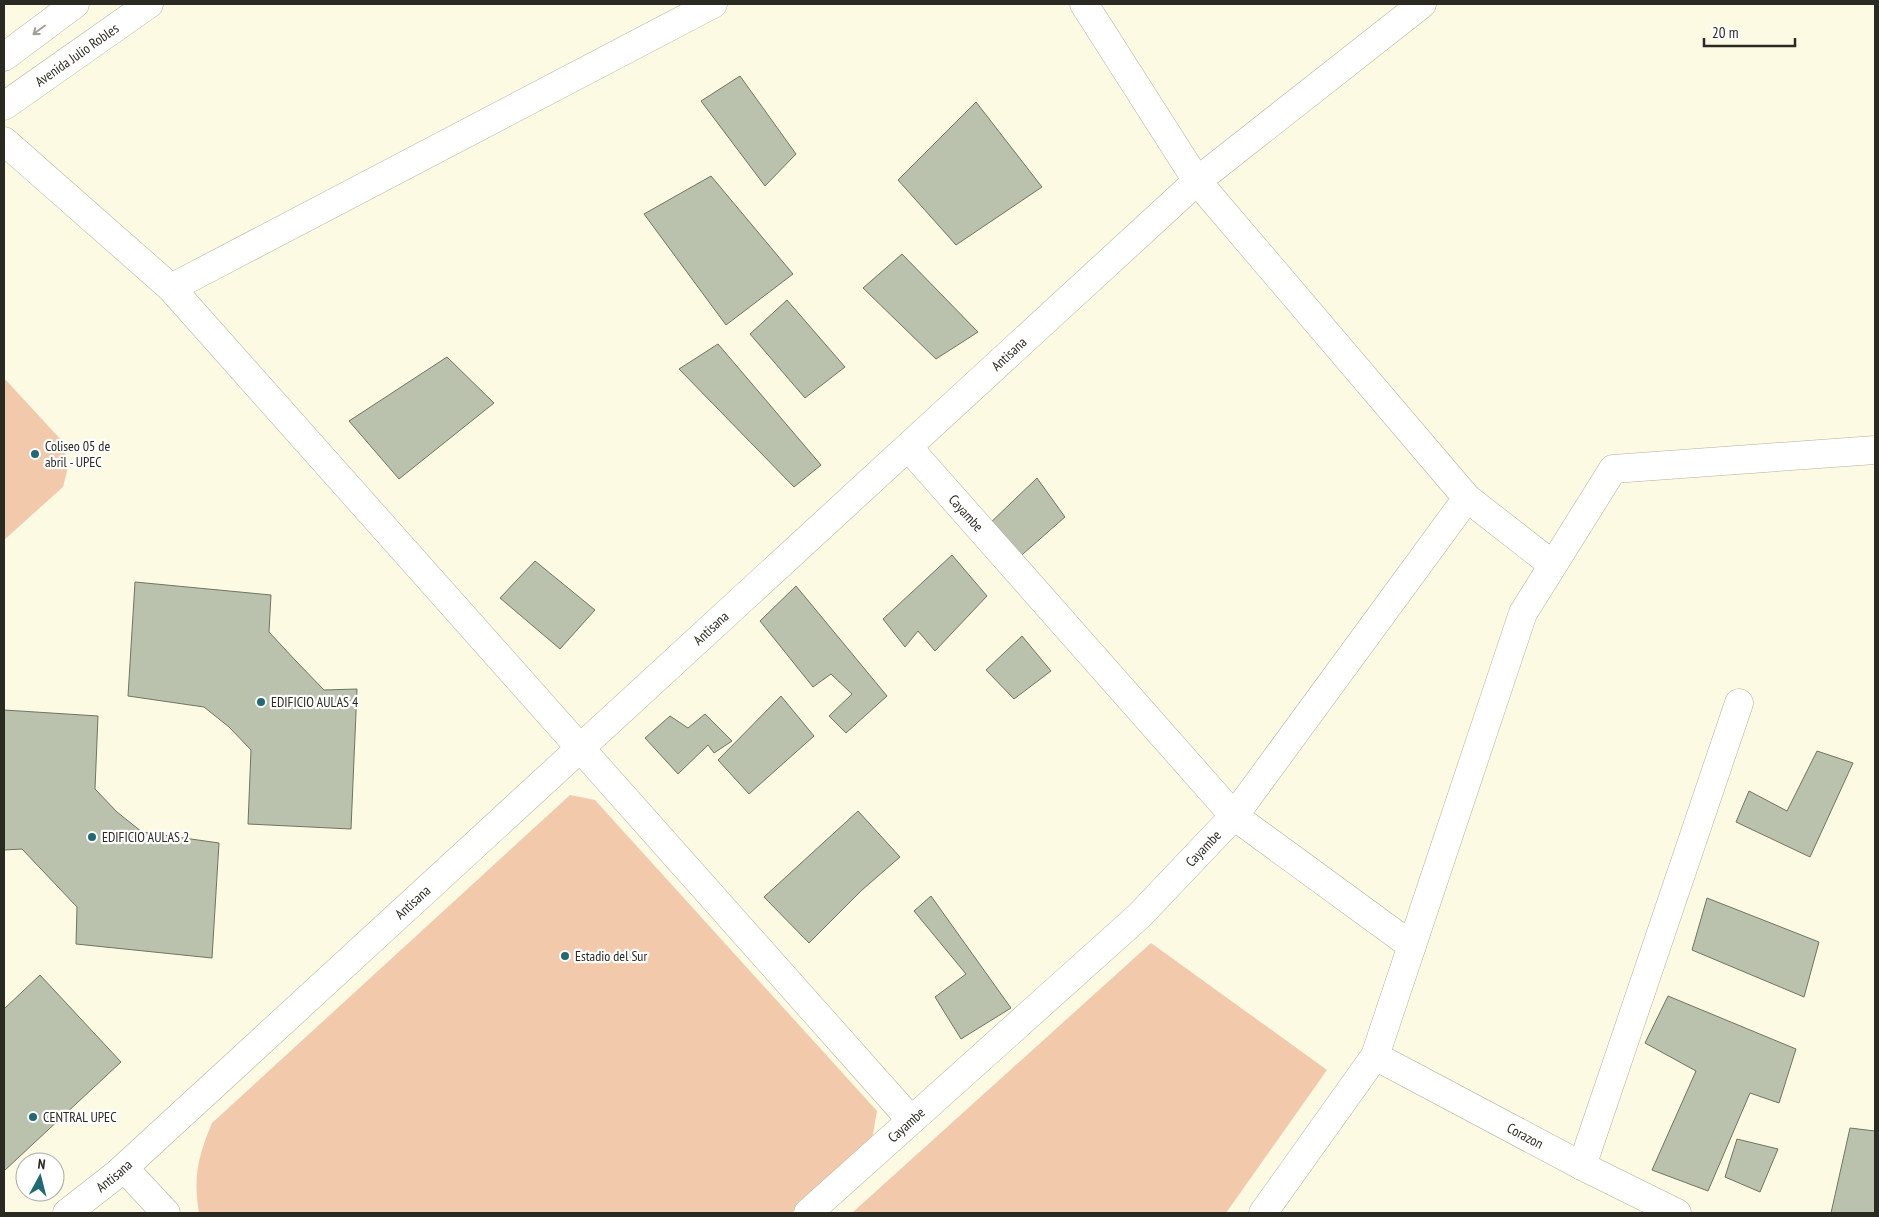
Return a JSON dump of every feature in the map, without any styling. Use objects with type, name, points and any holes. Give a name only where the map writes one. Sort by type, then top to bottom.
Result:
[{"type":"street","points":[[4,56],[75,4]]},
{"type":"street","name":"Avenida Julio Robles","points":[[4,106],[149,4]]},
{"type":"street","points":[[171,288],[713,4]]},
{"type":"street","points":[[1084,4],[1197,181],[1467,498],[1554,565]]},
{"type":"street","name":"Antisana","points":[[77,1210],[1197,181],[1422,4]]},
{"type":"street","points":[[4,142],[171,288],[912,1120]]},
{"type":"street","name":"Cayambe","points":[[808,1213],[1139,916],[1234,816],[908,447]]},
{"type":"street","points":[[1263,1213],[1375,1056],[1523,613],[1613,470],[1875,450]]},
{"type":"street","points":[[1412,946],[1234,816],[1467,498]]},
{"type":"street","points":[[1582,1166],[1739,703]]},
{"type":"street","name":"Corazon","points":[[1375,1056],[1582,1166],[1644,1206],[1677,1213]]},
{"type":"street","points":[[124,1168],[166,1213]]},
{"type":"shaded area","name":"Coliseo 05 de abril - UPEC","points":[[4,378],[63,442],[68,467],[63,487],[4,540]]},
{"type":"shaded area","name":"Estadio del Sur","points":[[570,795],[595,800],[877,1111],[872,1140],[791,1213],[199,1213],[197,1200],[198,1167],[203,1146],[212,1123]]},
{"type":"shaded area","points":[[1151,943],[1327,1070],[1226,1213],[852,1213]]},
{"type":"building","points":[[740,76],[796,154],[765,186],[701,101]]},
{"type":"building","points":[[976,102],[1042,187],[956,245],[898,180]]},
{"type":"building","points":[[711,176],[793,274],[726,325],[644,214]]},
{"type":"building","points":[[902,254],[978,332],[936,359],[863,288]]},
{"type":"building","points":[[787,300],[845,367],[805,398],[750,334]]},
{"type":"building","points":[[718,344],[821,465],[794,487],[679,369]]},
{"type":"building","points":[[447,357],[494,403],[399,479],[349,421]]},
{"type":"building","points":[[1037,478],[1065,517],[1015,561],[986,527]]},
{"type":"building","points":[[952,555],[987,596],[935,651],[918,631],[905,647],[883,619]]},
{"type":"building","points":[[535,561],[595,610],[560,649],[500,598]]},
{"type":"building","name":"EDIFICIO AULAS 4","points":[[135,582],[271,595],[269,632],[324,690],[357,689],[351,829],[248,824],[251,750],[229,727],[204,707],[128,696]]},
{"type":"building","points":[[796,586],[887,696],[846,733],[829,716],[852,694],[831,674],[813,687],[760,621]]},
{"type":"building","points":[[1022,636],[1051,671],[1014,699],[986,670]]},
{"type":"building","points":[[781,696],[814,736],[749,794],[718,760]]},
{"type":"building","name":"EDIFICIO AULAS 2","points":[[4,710],[98,716],[95,789],[117,812],[142,832],[219,843],[212,958],[76,944],[77,907],[22,849],[4,850]]},
{"type":"building","points":[[705,714],[732,741],[714,753],[708,745],[678,774],[645,738],[670,716],[688,728]]},
{"type":"building","points":[[1817,751],[1853,763],[1810,857],[1736,822],[1749,791],[1787,811]]},
{"type":"building","points":[[858,811],[900,857],[862,890],[809,943],[764,897]]},
{"type":"building","points":[[931,896],[1011,1008],[961,1039],[935,997],[966,974],[914,911]]},
{"type":"building","points":[[1707,898],[1819,942],[1804,997],[1692,950]]},
{"type":"building","name":"CENTRAL UPEC","points":[[40,975],[121,1062],[24,1152],[15,1152],[15,1161],[4,1171],[4,1009]]},
{"type":"building","points":[[1668,996],[1796,1049],[1779,1103],[1750,1093],[1708,1191],[1652,1170],[1696,1071],[1645,1043]]},
{"type":"building","points":[[1850,1128],[1875,1131],[1875,1213],[1831,1213]]},
{"type":"building","points":[[1737,1139],[1778,1149],[1760,1192],[1725,1177]]},
{"type":"place","name":"Coliseo 05 de abril - UPEC","points":[[35,454]]},
{"type":"place","name":"EDIFICIO AULAS 4","points":[[261,702]]},
{"type":"place","name":"EDIFICIO AULAS 2","points":[[92,837]]},
{"type":"place","name":"Estadio del Sur","points":[[565,956]]},
{"type":"place","name":"CENTRAL UPEC","points":[[33,1117]]}]
